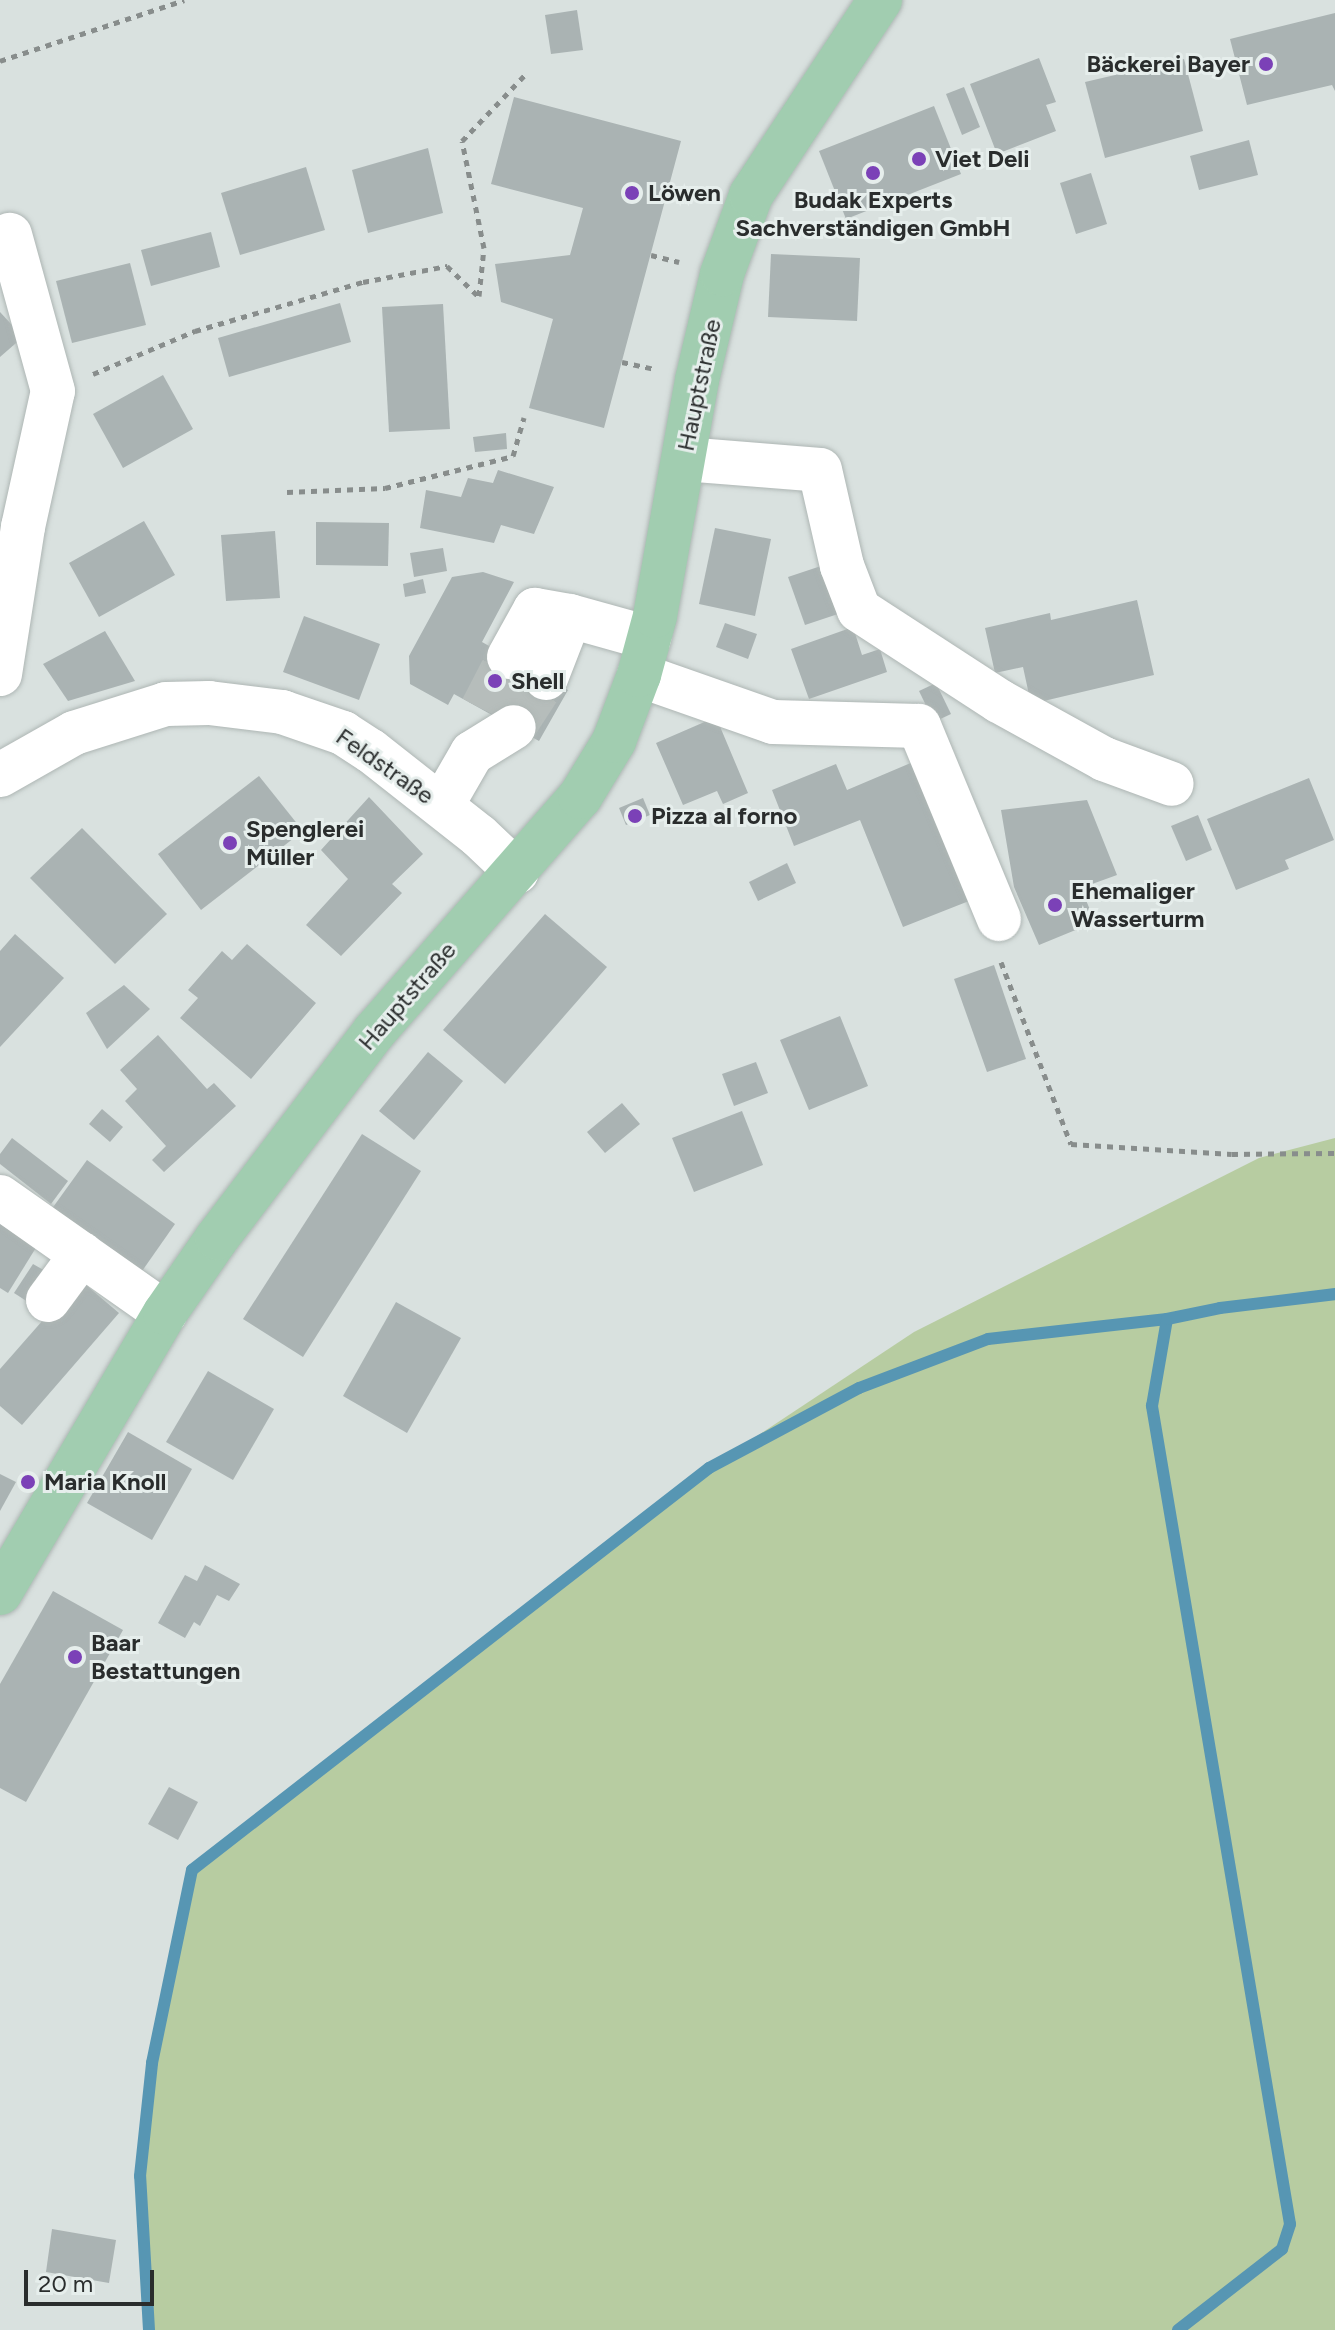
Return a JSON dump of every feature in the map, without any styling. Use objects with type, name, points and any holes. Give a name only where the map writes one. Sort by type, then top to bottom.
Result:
[{"type":"main road","name":"Hauptstraße","points":[[0,1593],[165,1313],[374,1032],[580,797],[614,741],[644,656],[722,274],[751,195],[880,0]]},
{"type":"street","points":[[0,674],[23,527],[53,391],[10,235]]},
{"type":"street","points":[[684,459],[820,470],[842,566],[859,610],[999,701],[1104,759],[1172,784]]},
{"type":"street","points":[[509,657],[535,610],[570,616],[773,722],[919,726],[999,919]]},
{"type":"street","points":[[546,678],[570,616]]},
{"type":"street","name":"Feldstraße","points":[[2,769],[74,733],[166,704],[248,706],[282,712],[343,733],[442,805],[517,872]]},
{"type":"street","points":[[442,805],[472,753],[498,718]]},
{"type":"street","points":[[0,1197],[165,1313]]},
{"type":"street","points":[[48,1300],[82,1254]]},
{"type":"path","points":[[0,61],[184,0]]},
{"type":"path","points":[[53,391],[195,331],[363,282],[447,266],[479,297],[484,248],[462,141],[524,76]]},
{"type":"path","points":[[622,362],[648,368]]},
{"type":"path","points":[[287,492],[385,488],[513,456],[524,418]]},
{"type":"path","points":[[999,919],[991,937],[1071,1144],[1232,1154],[1335,1153]]},
{"type":"green space","points":[[1335,1138],[1335,2330],[153,2330],[141,2189],[152,2063],[192,1870],[709,1468],[914,1332],[1259,1158]]},
{"type":"building","points":[[577,10],[583,50],[551,54],[545,15]]},
{"type":"building","points":[[1335,13],[1335,91],[1332,85],[1247,105],[1230,39]]},
{"type":"building","points":[[1039,58],[1056,102],[1046,105],[1056,131],[997,154],[970,84]]},
{"type":"building","points":[[1184,59],[1203,131],[1105,158],[1085,82]]},
{"type":"building","points":[[964,87],[980,127],[962,135],[946,94]]},
{"type":"building","points":[[514,97],[681,141],[604,428],[529,408],[553,319],[501,302],[495,264],[570,255],[583,208],[491,184]]},
{"type":"building","points":[[934,106],[961,174],[846,219],[819,151]]},
{"type":"building","points":[[1249,140],[1258,175],[1199,190],[1190,156]]},
{"type":"building","points":[[428,148],[443,213],[368,233],[352,170]]},
{"type":"building","points":[[306,167],[325,230],[240,255],[221,193]]},
{"type":"building","points":[[1091,173],[1107,224],[1076,234],[1060,183]]},
{"type":"building","points":[[211,232],[220,267],[151,286],[141,250]]},
{"type":"building","points":[[771,254],[860,258],[857,321],[768,317]]},
{"type":"building","points":[[130,263],[146,325],[72,343],[56,281]]},
{"type":"building","points":[[340,303],[351,342],[229,377],[218,338]]},
{"type":"building","points":[[443,304],[450,429],[389,432],[382,307]]},
{"type":"building","points":[[0,312],[23,337],[0,357]]},
{"type":"building","points":[[163,375],[193,429],[123,468],[93,414]]},
{"type":"building","points":[[506,433],[507,449],[475,452],[473,437]]},
{"type":"building","points":[[498,470],[554,487],[534,534],[501,525],[494,543],[420,528],[426,490],[461,497],[468,478],[493,483]]},
{"type":"building","points":[[144,521],[175,575],[99,617],[69,563]]},
{"type":"building","points":[[316,522],[389,523],[388,566],[316,565]]},
{"type":"building","points":[[715,528],[771,539],[755,616],[699,604]]},
{"type":"building","points":[[275,531],[280,598],[226,601],[221,535]]},
{"type":"building","points":[[443,548],[447,571],[414,577],[410,553]]},
{"type":"building","points":[[824,565],[841,613],[805,625],[788,577]]},
{"type":"building","points":[[483,572],[514,582],[482,642],[568,690],[539,741],[454,694],[448,705],[410,684],[409,656],[452,577]]},
{"type":"building","points":[[423,579],[426,593],[405,597],[403,584]]},
{"type":"building","points":[[1137,600],[1154,675],[1031,704],[1023,667],[995,673],[985,628],[1050,613],[1051,620]]},
{"type":"building","points":[[304,616],[380,644],[359,700],[283,672]]},
{"type":"building","points":[[725,623],[757,634],[748,659],[716,647]]},
{"type":"building","points":[[853,627],[862,655],[880,649],[887,672],[809,699],[791,649]]},
{"type":"building","points":[[105,631],[135,681],[68,701],[43,664]]},
{"type":"building","points":[[936,683],[951,714],[934,722],[919,691]]},
{"type":"building","points":[[716,717],[748,793],[723,804],[717,791],[683,805],[656,743]]},
{"type":"building","points":[[913,762],[969,901],[903,927],[860,820],[794,846],[772,790],[836,764],[847,790]]},
{"type":"building","name":"Spenglerei Müller","points":[[259,776],[303,831],[201,910],[158,854]]},
{"type":"building","points":[[1309,778],[1334,840],[1285,860],[1289,869],[1236,890],[1207,819]]},
{"type":"building","points":[[369,797],[423,854],[392,884],[402,893],[341,956],[306,925],[348,879],[321,850]]},
{"type":"building","points":[[643,798],[650,815],[626,825],[619,808]]},
{"type":"building","points":[[1087,800],[1117,875],[1081,888],[1095,922],[1039,945],[1014,887],[1001,810]]},
{"type":"building","points":[[1198,815],[1212,850],[1186,861],[1171,826]]},
{"type":"building","points":[[82,828],[167,914],[115,964],[30,878]]},
{"type":"building","points":[[787,863],[796,883],[758,901],[749,882]]},
{"type":"building","points":[[545,914],[607,967],[505,1084],[443,1030]]},
{"type":"building","points":[[15,934],[64,978],[0,1047],[0,951]]},
{"type":"building","points":[[247,944],[316,1003],[251,1079],[180,1018],[198,998],[188,990],[222,951],[232,960]]},
{"type":"building","points":[[994,965],[1026,1059],[987,1072],[954,979]]},
{"type":"building","points":[[124,985],[150,1009],[107,1049],[86,1013]]},
{"type":"building","points":[[840,1016],[868,1086],[809,1110],[780,1040]]},
{"type":"building","points":[[158,1035],[207,1089],[214,1083],[236,1106],[164,1172],[152,1160],[166,1146],[125,1101],[137,1089],[120,1070]]},
{"type":"building","points":[[428,1052],[463,1081],[414,1140],[379,1111]]},
{"type":"building","points":[[756,1062],[768,1093],[734,1106],[722,1074]]},
{"type":"building","points":[[622,1103],[640,1124],[605,1153],[587,1132]]},
{"type":"building","points":[[102,1109],[123,1127],[110,1142],[89,1124]]},
{"type":"building","points":[[742,1111],[763,1165],[694,1192],[672,1138]]},
{"type":"building","points":[[362,1134],[421,1171],[303,1357],[243,1319]]},
{"type":"building","points":[[12,1138],[68,1181],[51,1204],[0,1164],[0,1154]]},
{"type":"building","points":[[87,1160],[175,1224],[140,1274],[51,1210]]},
{"type":"building","points":[[0,1224],[37,1246],[8,1293],[0,1288]]},
{"type":"building","points":[[33,1264],[47,1272],[28,1302],[14,1293]]},
{"type":"building","points":[[79,1279],[119,1313],[22,1425],[0,1406],[0,1369]]},
{"type":"building","points":[[396,1302],[461,1338],[407,1433],[343,1396]]},
{"type":"building","points":[[208,1371],[274,1409],[233,1480],[166,1442]]},
{"type":"building","points":[[128,1432],[192,1469],[152,1540],[87,1503]]},
{"type":"building","points":[[0,1474],[16,1482],[0,1511]]},
{"type":"building","points":[[205,1565],[240,1584],[229,1601],[217,1595],[200,1626],[194,1622],[185,1638],[158,1623],[185,1575],[197,1581]]},
{"type":"building","points":[[53,1591],[123,1630],[26,1802],[0,1788],[0,1684]]},
{"type":"building","points":[[169,1787],[198,1802],[178,1840],[148,1824]]},
{"type":"building","points":[[52,2229],[116,2240],[109,2283],[46,2272]]},
{"type":"waterway","points":[[1178,2330],[1282,2249],[1290,2224],[1152,1406],[1167,1319],[1220,1308],[1335,1294]]},
{"type":"waterway","points":[[149,2330],[140,2176],[152,2063],[192,1870],[709,1468],[859,1388],[988,1339],[1167,1319]]},
{"type":"tunnel","points":[[482,709],[509,657]]},
{"type":"tunnel","points":[[514,727],[546,678]]},
{"type":"place","name":"Bäckerei Bayer","points":[[1266,64]]},
{"type":"place","name":"Viet Deli","points":[[919,159]]},
{"type":"place","name":"Budak Experts Sachverständigen GmbH","points":[[873,173]]},
{"type":"place","name":"Löwen","points":[[632,193]]},
{"type":"place","name":"Shell","points":[[495,681]]},
{"type":"place","name":"Pizza al forno","points":[[635,816]]},
{"type":"place","name":"Spenglerei Müller","points":[[230,843]]},
{"type":"place","name":"Ehemaliger Wasserturm","points":[[1055,905]]},
{"type":"place","name":"Maria Knoll","points":[[28,1482]]},
{"type":"place","name":"Baar Bestattungen","points":[[75,1657]]}]
